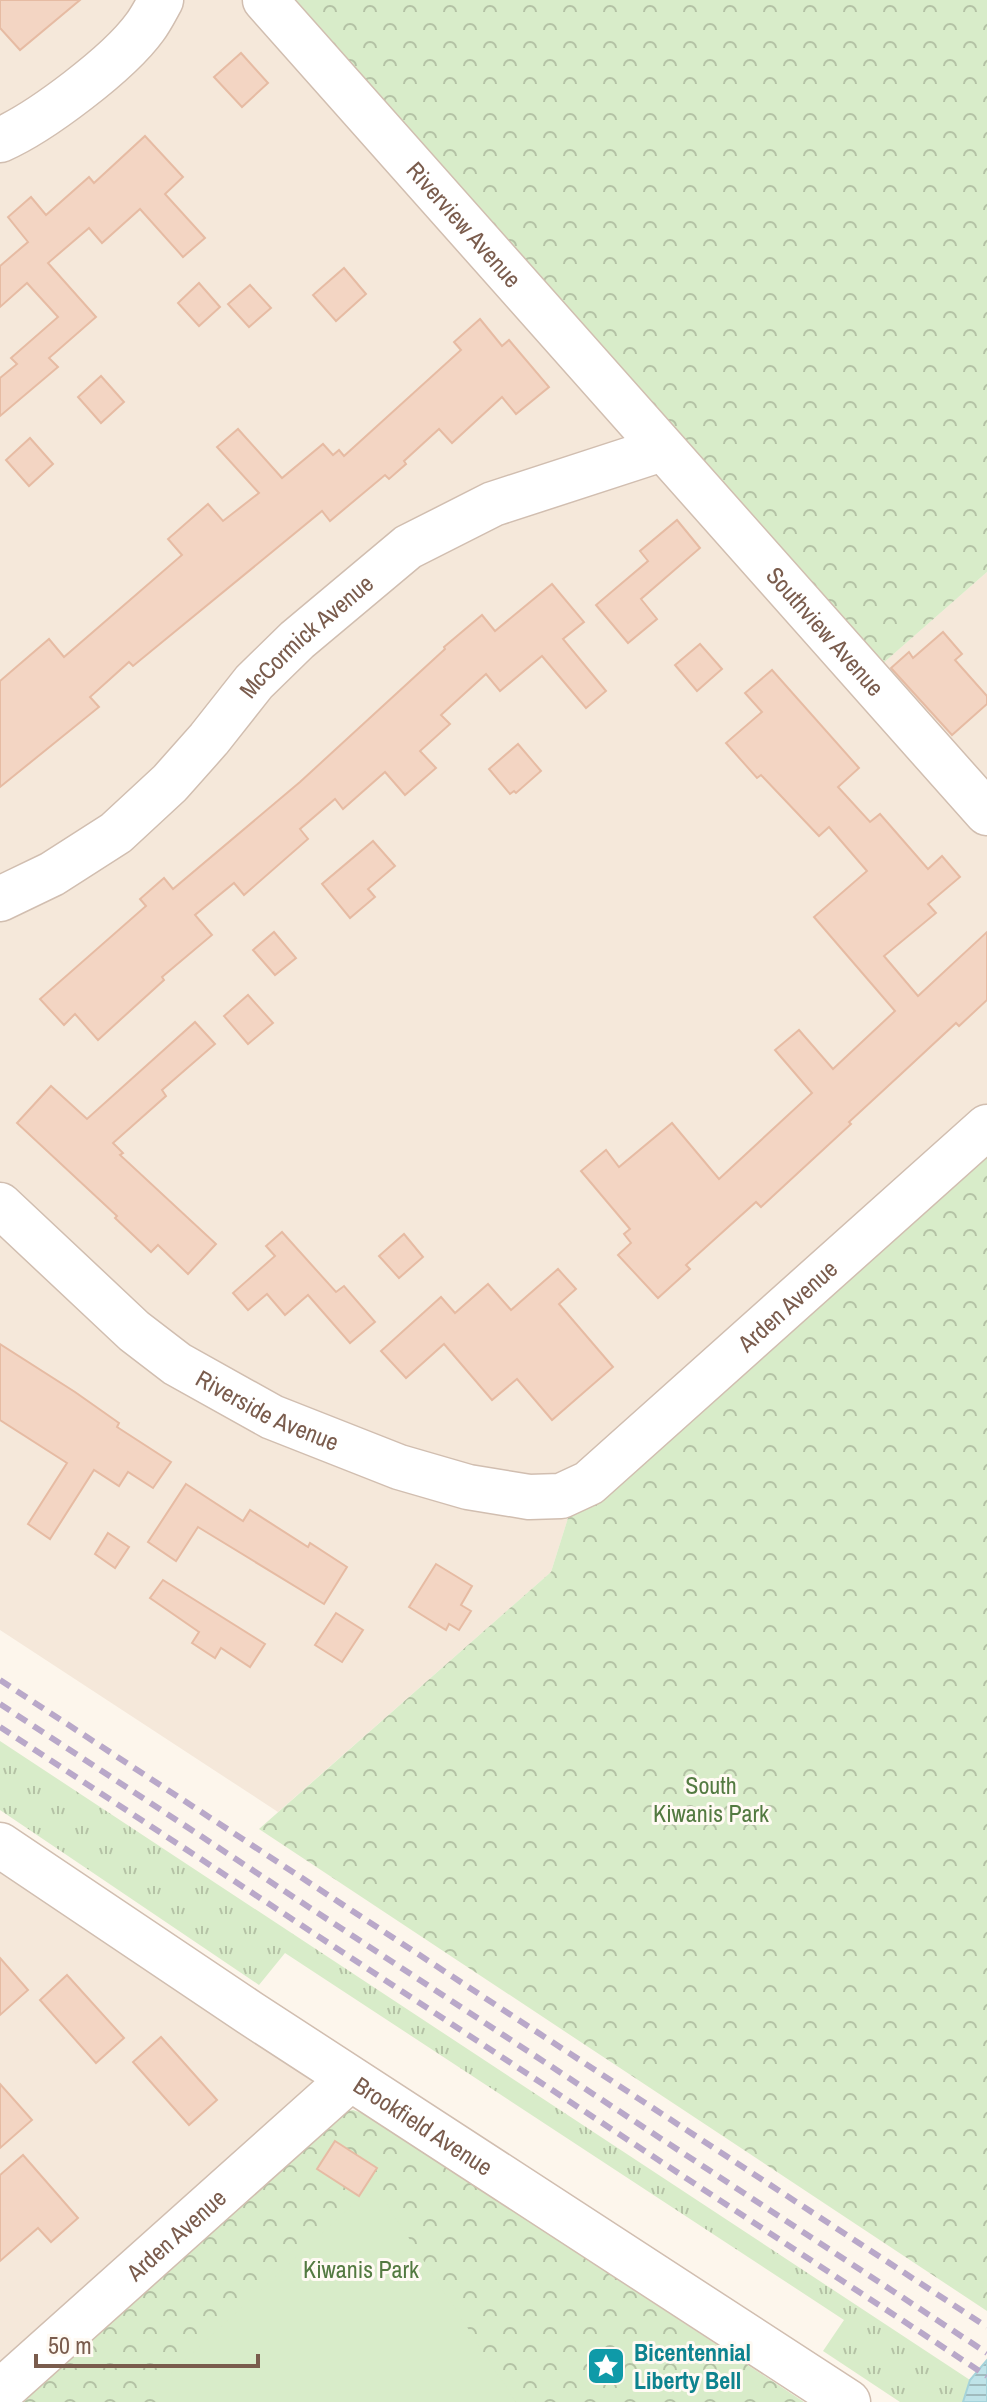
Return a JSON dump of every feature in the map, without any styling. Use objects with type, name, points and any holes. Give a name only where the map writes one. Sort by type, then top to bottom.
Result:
[{"type":"street","points":[[0,140],[48,113],[123,52],[145,27],[161,0]]},
{"type":"street","name":"Riverview Avenue","points":[[265,0],[662,449]]},
{"type":"street","name":"Southview Avenue","points":[[662,449],[984,804]]},
{"type":"street","name":"McCormick Avenue","points":[[0,899],[52,874],[116,833],[170,783],[254,682],[297,640],[408,547],[493,504],[662,449]]},
{"type":"street","name":"Arden Avenue","points":[[589,1483],[987,1127]]},
{"type":"street","name":"Riverside Avenue","points":[[0,1205],[134,1331],[166,1356],[211,1386],[272,1417],[399,1467],[468,1487],[529,1497],[561,1496],[589,1483]]},
{"type":"street","name":"Brookfield Avenue","points":[[0,1845],[350,2079],[848,2402]]},
{"type":"street","name":"Arden Avenue","points":[[0,2392],[350,2079]]},
{"type":"shaded area","points":[[0,0],[290,0],[882,664],[987,572],[987,1148],[599,1495],[568,1518],[551,1572],[278,1812],[0,1630]]},
{"type":"shaded area","points":[[0,1863],[332,2081],[0,2376]]},
{"type":"green space","points":[[290,0],[987,0],[987,572],[881,665]]},
{"type":"green space","name":"South Kiwanis Park","points":[[987,1148],[987,2311],[259,1829],[551,1572],[568,1518],[599,1495]]},
{"type":"green space","points":[[0,1741],[970,2380],[963,2402],[900,2402],[823,2351],[844,2320],[285,1953],[259,1985],[0,1810]]},
{"type":"green space","name":"Kiwanis Park","points":[[353,2110],[368,2115],[804,2402],[12,2402],[341,2112]]},
{"type":"green space","points":[[361,2197],[384,2200],[516,2402],[166,2402],[155,2388]]},
{"type":"water","points":[[987,2360],[987,2402],[963,2402],[970,2380]]},
{"type":"building","points":[[0,0],[80,0],[20,50],[0,28]]},
{"type":"building","points":[[241,53],[268,83],[242,107],[214,77]]},
{"type":"building","points":[[145,136],[183,177],[165,194],[205,238],[183,257],[140,209],[102,243],[89,228],[48,263],[96,317],[49,358],[58,367],[0,416],[0,378],[17,364],[11,358],[58,317],[27,283],[0,307],[0,266],[28,242],[8,217],[31,197],[46,215],[89,177],[94,183]]},
{"type":"building","points":[[344,268],[366,294],[336,321],[313,295]]},
{"type":"building","points":[[199,283],[220,307],[199,326],[178,303]]},
{"type":"building","points":[[250,285],[271,308],[249,327],[228,304]]},
{"type":"building","points":[[480,319],[502,346],[509,340],[549,387],[516,414],[502,397],[452,443],[439,429],[389,479],[385,475],[330,521],[322,511],[133,666],[129,662],[90,697],[99,707],[0,787],[0,681],[49,639],[64,657],[182,555],[168,539],[208,504],[223,521],[259,493],[217,447],[238,429],[282,478],[323,444],[333,455],[339,450],[344,456],[461,350],[454,342]]},
{"type":"building","points":[[101,376],[124,402],[101,423],[78,397]]},
{"type":"building","points":[[30,438],[53,464],[29,486],[6,460]]},
{"type":"building","points":[[677,520],[700,548],[641,599],[657,619],[628,643],[596,605],[648,561],[640,551]]},
{"type":"building","points":[[552,584],[584,622],[563,639],[606,691],[586,708],[542,656],[500,691],[486,674],[441,715],[450,724],[420,751],[436,768],[405,795],[385,772],[343,809],[335,799],[300,829],[308,839],[244,895],[234,883],[195,915],[212,935],[162,977],[164,980],[98,1040],[75,1014],[64,1025],[40,999],[146,906],[140,899],[164,878],[173,889],[300,782],[482,615],[495,631]]},
{"type":"building","points":[[943,632],[962,654],[955,660],[987,696],[987,704],[952,735],[891,668],[909,652],[913,658]]},
{"type":"building","points":[[700,644],[722,669],[697,691],[675,665]]},
{"type":"building","points":[[772,670],[859,768],[838,787],[870,822],[880,814],[928,869],[942,856],[960,877],[928,904],[936,913],[884,956],[918,996],[987,932],[987,1000],[959,1026],[956,1023],[761,1207],[756,1202],[686,1265],[690,1269],[658,1298],[618,1255],[631,1243],[624,1234],[630,1229],[581,1171],[606,1150],[619,1167],[672,1123],[719,1179],[812,1093],[775,1050],[799,1030],[833,1069],[895,1011],[814,917],[867,871],[829,827],[819,836],[761,775],[757,778],[726,743],[762,712],[745,693]]},
{"type":"building","points":[[518,744],[541,771],[516,793],[510,794],[489,769]]},
{"type":"building","points":[[373,841],[395,866],[368,889],[375,897],[350,918],[322,884]]},
{"type":"building","points":[[274,932],[296,958],[275,975],[253,950]]},
{"type":"building","points":[[248,995],[273,1023],[248,1044],[224,1016]]},
{"type":"building","points":[[195,1022],[215,1044],[162,1090],[166,1096],[113,1143],[123,1153],[120,1155],[216,1244],[188,1274],[158,1245],[151,1252],[17,1123],[51,1086],[87,1119]]},
{"type":"building","points":[[282,1232],[336,1292],[344,1286],[375,1322],[350,1343],[308,1295],[285,1315],[267,1294],[248,1310],[233,1293],[275,1256],[266,1246]]},
{"type":"building","points":[[404,1234],[423,1257],[399,1278],[379,1256]]},
{"type":"building","points":[[558,1269],[576,1289],[559,1304],[613,1367],[552,1420],[517,1379],[492,1400],[444,1344],[406,1378],[381,1351],[441,1297],[455,1313],[488,1284],[511,1310]]},
{"type":"building","points":[[0,1344],[75,1392],[119,1423],[117,1427],[171,1462],[153,1488],[128,1472],[119,1486],[94,1470],[50,1539],[28,1524],[67,1463],[0,1420]]},
{"type":"building","points":[[186,1484],[243,1521],[250,1510],[308,1547],[310,1543],[347,1567],[324,1604],[198,1527],[176,1561],[148,1542]]},
{"type":"building","points":[[108,1533],[129,1547],[115,1568],[95,1554]]},
{"type":"building","points":[[436,1564],[472,1586],[461,1605],[471,1611],[459,1630],[449,1624],[446,1630],[409,1607]]},
{"type":"building","points":[[163,1580],[265,1644],[250,1667],[221,1648],[215,1658],[192,1643],[199,1632],[150,1598]]},
{"type":"building","points":[[336,1613],[363,1630],[342,1662],[315,1645]]},
{"type":"building","points":[[0,1958],[28,1990],[0,2015]]},
{"type":"building","points":[[67,1975],[124,2038],[96,2063],[40,2000]]},
{"type":"building","points":[[161,2037],[217,2100],[189,2125],[133,2062]]},
{"type":"building","points":[[0,2084],[32,2120],[0,2148]]},
{"type":"building","points":[[335,2141],[377,2168],[359,2196],[317,2169]]},
{"type":"building","points":[[23,2155],[78,2218],[51,2242],[38,2228],[0,2261],[0,2175]]},
{"type":"railway","points":[[0,1680],[987,2327]]},
{"type":"railway","points":[[0,1704],[987,2353]]},
{"type":"railway","points":[[0,1727],[987,2376]]},
{"type":"place","name":"Bicentennial Liberty Bell","points":[[606,2366]]}]
